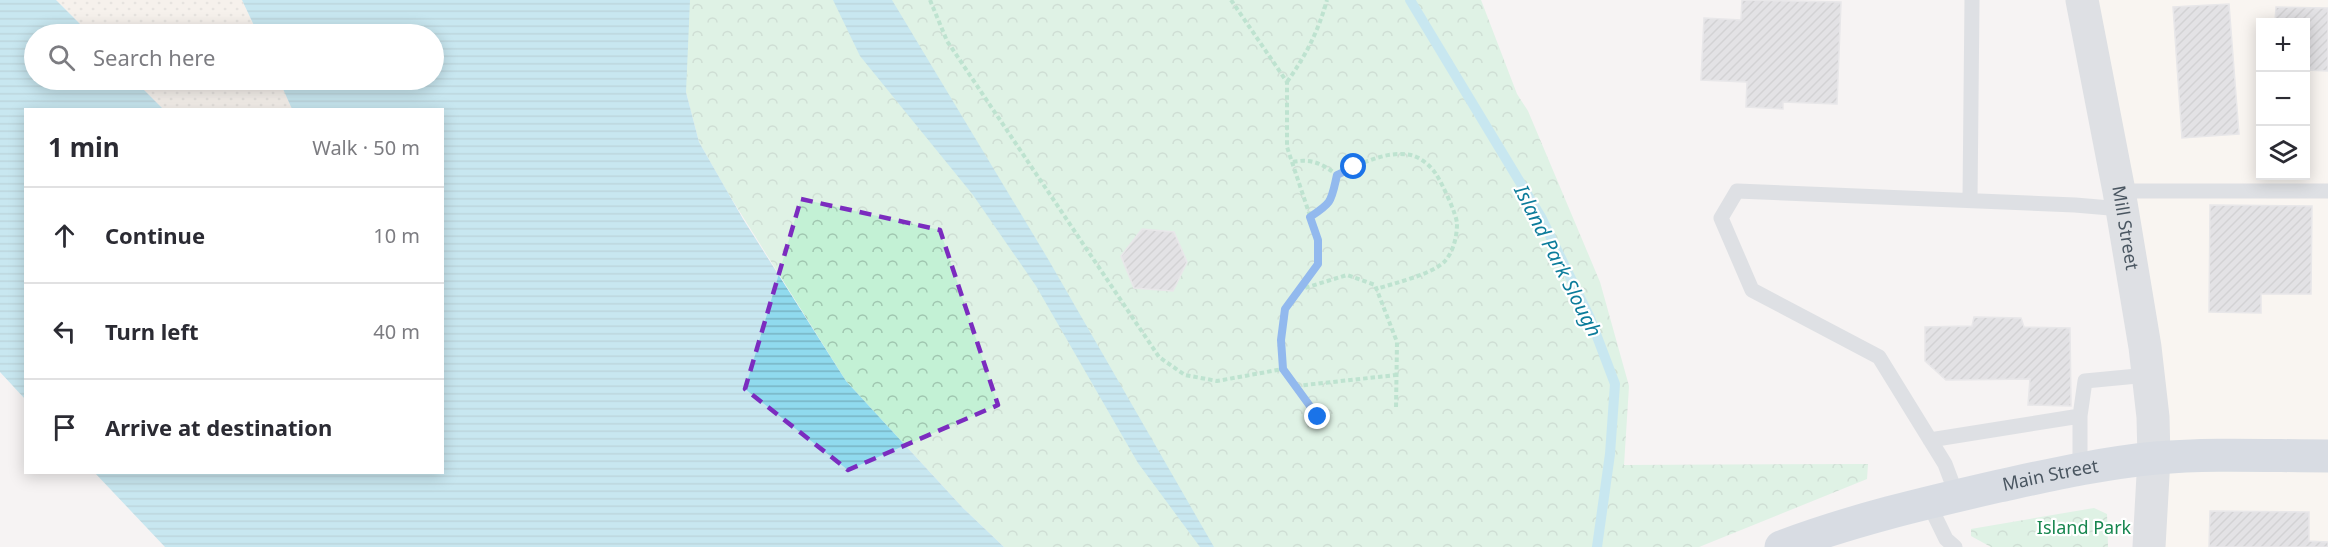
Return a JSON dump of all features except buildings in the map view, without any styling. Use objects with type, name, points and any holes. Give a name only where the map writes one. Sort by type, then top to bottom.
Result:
[{"type":"main road","name":"Main Street","points":[[1781,547],[1823,531],[1943,499],[2080,470],[2154,458],[2328,456]]},
{"type":"street","name":"Mill Street","points":[[2082,0],[2121,200],[2148,375],[2153,417],[2154,458],[2149,547]]},
{"type":"lane","points":[[1970,200],[1972,0]]},
{"type":"lane","points":[[1955,547],[1946,539],[1943,499],[1945,464],[1879,357],[1752,290],[1720,218],[1737,191],[2075,205],[2121,200],[2328,191]]},
{"type":"lane","points":[[2080,470],[2080,416],[2085,381],[2148,375]]},
{"type":"lane","points":[[1930,440],[2080,416]]},
{"type":"path","points":[[930,0],[946,41],[1160,357],[1185,375],[1217,381],[1283,369]]},
{"type":"path","points":[[1231,0],[1287,82],[1287,147],[1318,240],[1318,264],[1285,309],[1281,340],[1283,369],[1318,417]]},
{"type":"path","points":[[1287,82],[1303,60],[1319,28],[1327,0]]},
{"type":"path","points":[[1337,175],[1377,158],[1412,155],[1436,174],[1457,222],[1454,246],[1446,261],[1437,268],[1376,289]]},
{"type":"path","points":[[1293,162],[1315,161],[1337,175]]},
{"type":"path","points":[[1310,217],[1329,203],[1333,196],[1337,175]]},
{"type":"path","points":[[1298,290],[1347,275],[1374,285],[1398,342],[1396,409]]},
{"type":"path","points":[[1296,386],[1396,375]]},
{"type":"highlighted area","points":[[801,199],[940,230],[998,405],[848,470],[745,389]]},
{"type":"shaded area","points":[[2082,0],[2328,0],[2328,547],[2150,547],[2151,506]]},
{"type":"green space","points":[[653,0],[1481,0],[1517,94],[1528,111],[1600,282],[1629,386],[1624,465],[1868,464],[1867,479],[1699,547],[1004,547],[963,508],[846,381],[728,193],[699,142],[686,92]]},
{"type":"green space","name":"Island Park","points":[[2094,508],[2107,514],[2108,547],[1991,547],[1971,536],[1971,529]]},
{"type":"sand","points":[[56,0],[242,0],[253,24],[80,24]]},
{"type":"sand","points":[[144,90],[283,90],[292,108],[162,108]]},
{"type":"water","points":[[0,0],[56,0],[80,24],[24,24],[24,90],[144,90],[162,108],[24,108],[24,398],[0,372]]},
{"type":"water","points":[[242,0],[690,0],[686,92],[699,142],[743,219],[846,381],[963,508],[1004,547],[165,547],[96,474],[444,474],[444,108],[292,108],[283,90],[444,90],[444,24],[253,24]]},
{"type":"water","points":[[833,0],[892,0],[1048,259],[1214,547],[1200,547],[1138,463],[1036,286],[973,195],[860,56]]},
{"type":"waterway","name":"Island Park Slough","points":[[1410,0],[1541,217],[1590,318],[1615,384],[1610,454],[1597,547]]},
{"type":"route","points":[[1318,417],[1283,369],[1281,340],[1285,309],[1318,264],[1318,240],[1310,217],[1329,203],[1333,196],[1337,175],[1354,167]]}]
